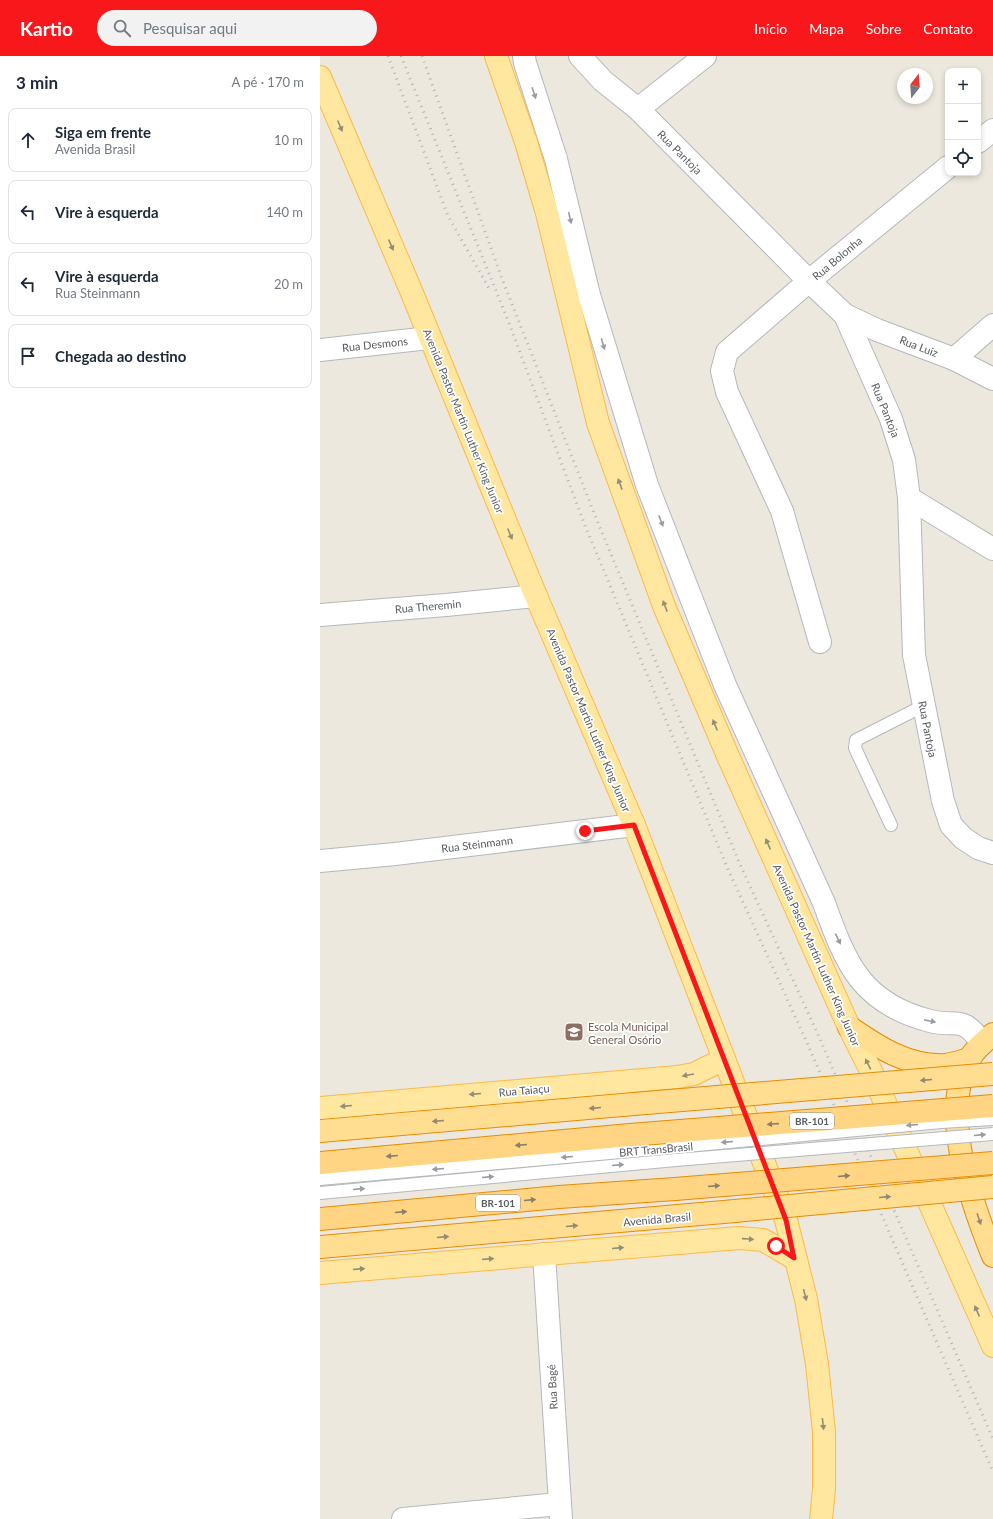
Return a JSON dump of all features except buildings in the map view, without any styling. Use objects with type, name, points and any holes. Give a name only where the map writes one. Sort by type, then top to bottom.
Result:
[{"type":"highway","points":[[849,1027],[889,1053],[911,1062],[946,1065],[981,1045]]},
{"type":"highway","points":[[981,1045],[960,1085],[958,1129],[960,1151],[967,1185],[993,1256]]},
{"type":"highway","points":[[320,1131],[993,1074]]},
{"type":"highway","name":"BR-101","points":[[320,1163],[630,1135],[993,1106]]},
{"type":"highway","name":"BR-101","points":[[320,1219],[559,1197],[993,1163]]},
{"type":"highway","name":"Avenida Brasil","points":[[320,1247],[645,1220],[993,1187]]},
{"type":"main road","name":"Avenida Pastor Martin Luther King Junior","points":[[496,56],[524,135],[547,213],[598,423],[664,606],[728,756],[849,1027],[871,1071],[993,1346]]},
{"type":"main road","name":"Avenida Pastor Martin Luther King Junior","points":[[320,77],[324,97],[429,338],[536,596],[634,825],[786,1220],[794,1258],[806,1299],[816,1357],[824,1432],[824,1489],[821,1519]]},
{"type":"main road","name":"Rua Taiaçu","points":[[320,1108],[676,1077],[694,1074],[724,1059]]},
{"type":"main road","points":[[320,1273],[739,1238],[763,1240],[794,1258]]},
{"type":"street","points":[[524,56],[556,159],[588,295],[647,485],[725,686],[824,903],[834,931],[856,975],[873,995],[889,1006],[931,1022],[965,1025],[973,1030],[981,1045]]},
{"type":"street","name":"Rua Pantoja","points":[[580,56],[603,81],[638,109],[809,281],[845,315],[891,419],[904,460],[909,498],[914,655],[943,801],[951,825],[963,838],[973,845],[993,853]]},
{"type":"street","points":[[638,109],[705,56]]},
{"type":"street","points":[[980,140],[993,130]]},
{"type":"street","name":"Rua Bolonha","points":[[820,642],[782,510],[727,392],[722,371],[727,352],[809,281],[945,169]]},
{"type":"street","name":"Rua Luiz","points":[[845,315],[877,330],[954,359],[993,379]]},
{"type":"street","points":[[954,359],[993,325]]},
{"type":"street","name":"Rua Desmons","points":[[320,350],[429,338]]},
{"type":"street","points":[[909,498],[993,548]]},
{"type":"street","name":"Rua Theremin","points":[[320,615],[446,606],[536,596]]},
{"type":"street","name":"Rua Steinmann","points":[[320,861],[395,854],[634,825]]},
{"type":"street","name":"Rua Bagé","points":[[544,1254],[560,1512]]},
{"type":"street","points":[[403,1519],[560,1512]]},
{"type":"lane","points":[[891,825],[855,748],[856,740],[923,706]]},
{"type":"lane","name":"BRT TransBrasil","points":[[320,1179],[993,1119]]},
{"type":"lane","name":"BRT TransBrasil","points":[[320,1193],[676,1160],[993,1134]]},
{"type":"railway","points":[[388,56],[448,216],[490,290]]},
{"type":"railway","points":[[401,56],[509,323],[584,523],[727,867],[808,1045],[993,1472]]},
{"type":"railway","points":[[422,56],[501,276],[596,518],[739,862],[820,1039],[993,1439]]},
{"type":"place","name":"Escola Municipal General Osório","points":[[574,1032]]},
{"type":"route","points":[[585,831],[634,825],[786,1220],[794,1258],[776,1246]]}]
